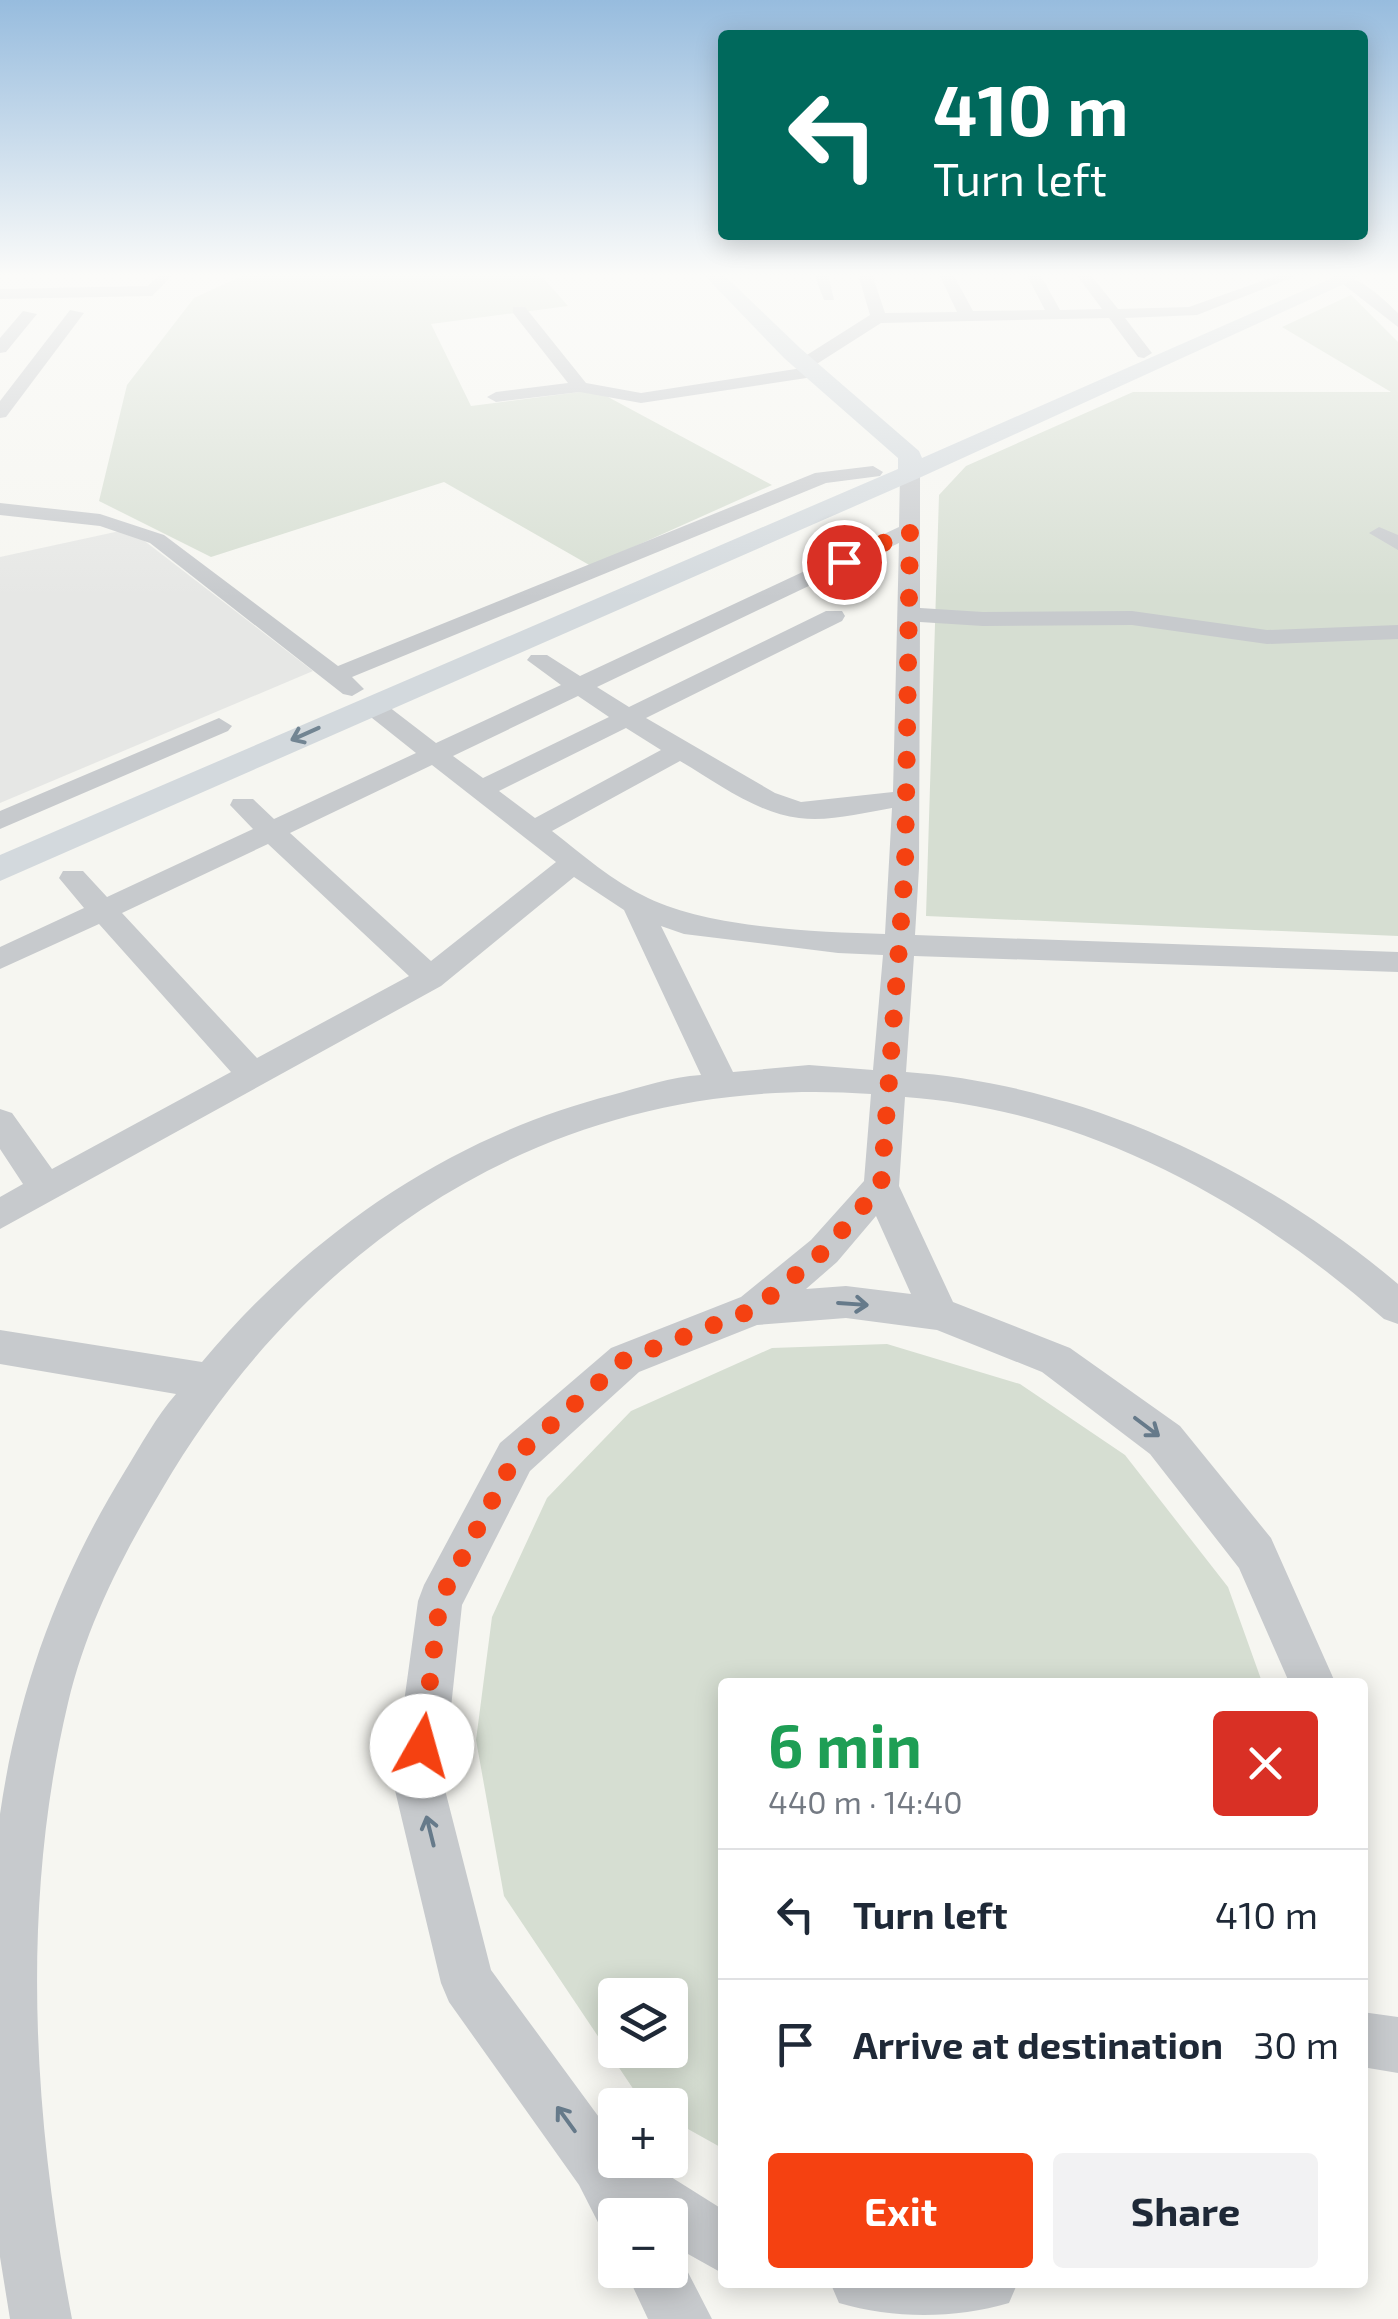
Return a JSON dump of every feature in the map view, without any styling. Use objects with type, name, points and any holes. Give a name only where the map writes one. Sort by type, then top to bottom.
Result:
[{"type":"main road","points":[[824,382],[910,464]]},
{"type":"main road","points":[[0,841],[872,472],[910,464],[1082,382]]},
{"type":"main road","points":[[353,690],[1104,382]]},
{"type":"main road","points":[[0,869],[146,780]]},
{"type":"street","points":[[0,413],[23,382]]},
{"type":"street","points":[[576,382],[580,387]]},
{"type":"street","points":[[496,398],[580,387],[641,398],[729,382]]},
{"type":"street","points":[[910,464],[906,798],[881,1186],[939,1314]]},
{"type":"street","points":[[0,509],[110,521],[157,539],[574,861],[636,904],[684,924],[838,943],[1398,962]]},
{"type":"street","points":[[0,959],[910,530]]},
{"type":"street","points":[[908,614],[983,619],[1132,618],[1267,638],[1398,632]]},
{"type":"street","points":[[480,790],[834,616]]},
{"type":"street","points":[[540,660],[680,750],[766,799],[798,810],[820,811],[906,798]]},
{"type":"street","points":[[0,821],[146,780],[219,726]]},
{"type":"street","points":[[534,830],[680,750]]},
{"type":"street","points":[[243,805],[430,978]]},
{"type":"street","points":[[0,1214],[430,978],[574,861]]},
{"type":"street","points":[[73,878],[254,1075]]},
{"type":"street","points":[[636,904],[721,1081]]},
{"type":"street","points":[[41,2319],[5,2159],[2,1990],[15,1838],[45,1700],[89,1579],[143,1473],[205,1381],[282,1295],[364,1225],[449,1170],[538,1128],[629,1098],[721,1081],[777,1076],[890,1079],[988,1094],[1088,1123],[1187,1165],[1285,1221],[1398,1307]]},
{"type":"street","points":[[0,1122],[46,1188]]},
{"type":"street","points":[[755,1309],[824,1251],[881,1186]]},
{"type":"street","points":[[598,2164],[468,1983],[418,1782],[440,1600],[515,1457],[624,1360],[755,1309],[846,1302],[939,1314],[1056,1360],[1164,1440],[1256,1554],[1310,1678]]},
{"type":"street","points":[[0,1347],[205,1381]]},
{"type":"street","points":[[1368,2040],[1398,2045]]},
{"type":"street","points":[[620,2178],[718,2240]]},
{"type":"street","points":[[665,2288],[681,2319]]},
{"type":"street","points":[[891,2288],[947,2299]]},
{"type":"shaded area","points":[[459,382],[471,406],[595,390],[772,485],[591,566],[444,482],[211,557],[99,501],[127,385]]},
{"type":"shaded area","points":[[1375,382],[1398,382],[1398,936],[926,916],[939,495],[966,466],[1133,392],[1391,392]]},
{"type":"shaded area","points":[[129,529],[313,671],[0,803],[0,557]]},
{"type":"shaded area","points":[[887,1344],[1020,1384],[1125,1455],[1228,1587],[1261,1678],[718,1678],[718,2146],[688,2129],[688,2088],[633,2088],[619,2068],[688,2068],[688,1978],[598,1978],[598,2036],[504,1896],[476,1740],[492,1617],[547,1498],[631,1411],[772,1348]]},
{"type":"route","points":[[422,1746],[440,1600],[515,1457],[624,1360],[755,1309],[824,1251],[881,1186],[905,868],[910,530],[844,562]]}]
